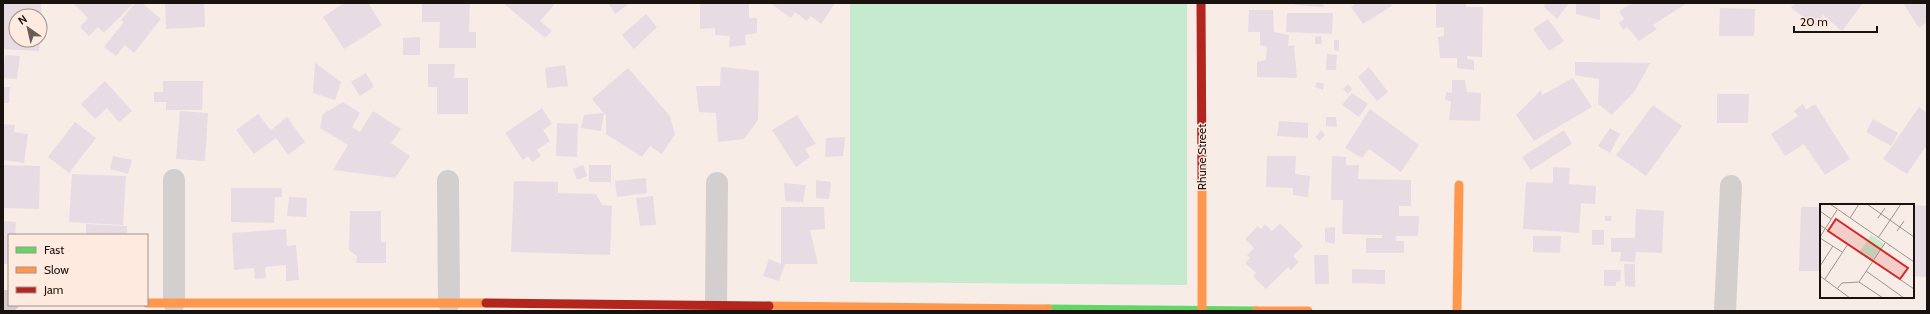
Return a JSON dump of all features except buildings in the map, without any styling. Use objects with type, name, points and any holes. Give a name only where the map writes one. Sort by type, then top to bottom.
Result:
[{"type":"street","name":"Rhune Street","points":[[1201,3],[1202,310]]},
{"type":"street","points":[[174,180],[174,303]]},
{"type":"street","points":[[448,181],[449,302]]},
{"type":"street","points":[[716,305],[717,182]]},
{"type":"street","points":[[1457,311],[1459,185]]},
{"type":"street","points":[[1725,311],[1731,186]]},
{"type":"street","points":[[148,303],[449,302],[533,308],[716,305],[1308,311]]},
{"type":"green space","points":[[850,3],[1187,3],[1187,285],[850,282]]},
{"type":"traffic: fast","points":[[1048,309],[1256,311]]},
{"type":"traffic: slow","points":[[1202,182],[1202,311]]},
{"type":"traffic: slow","points":[[1457,311],[1459,185]]},
{"type":"traffic: slow","points":[[148,303],[486,303]]},
{"type":"traffic: slow","points":[[769,306],[1048,309]]},
{"type":"traffic: slow","points":[[1256,311],[1308,311]]},
{"type":"traffic: jam","points":[[1201,3],[1202,182]]},
{"type":"traffic: jam","points":[[486,303],[769,306]]}]
